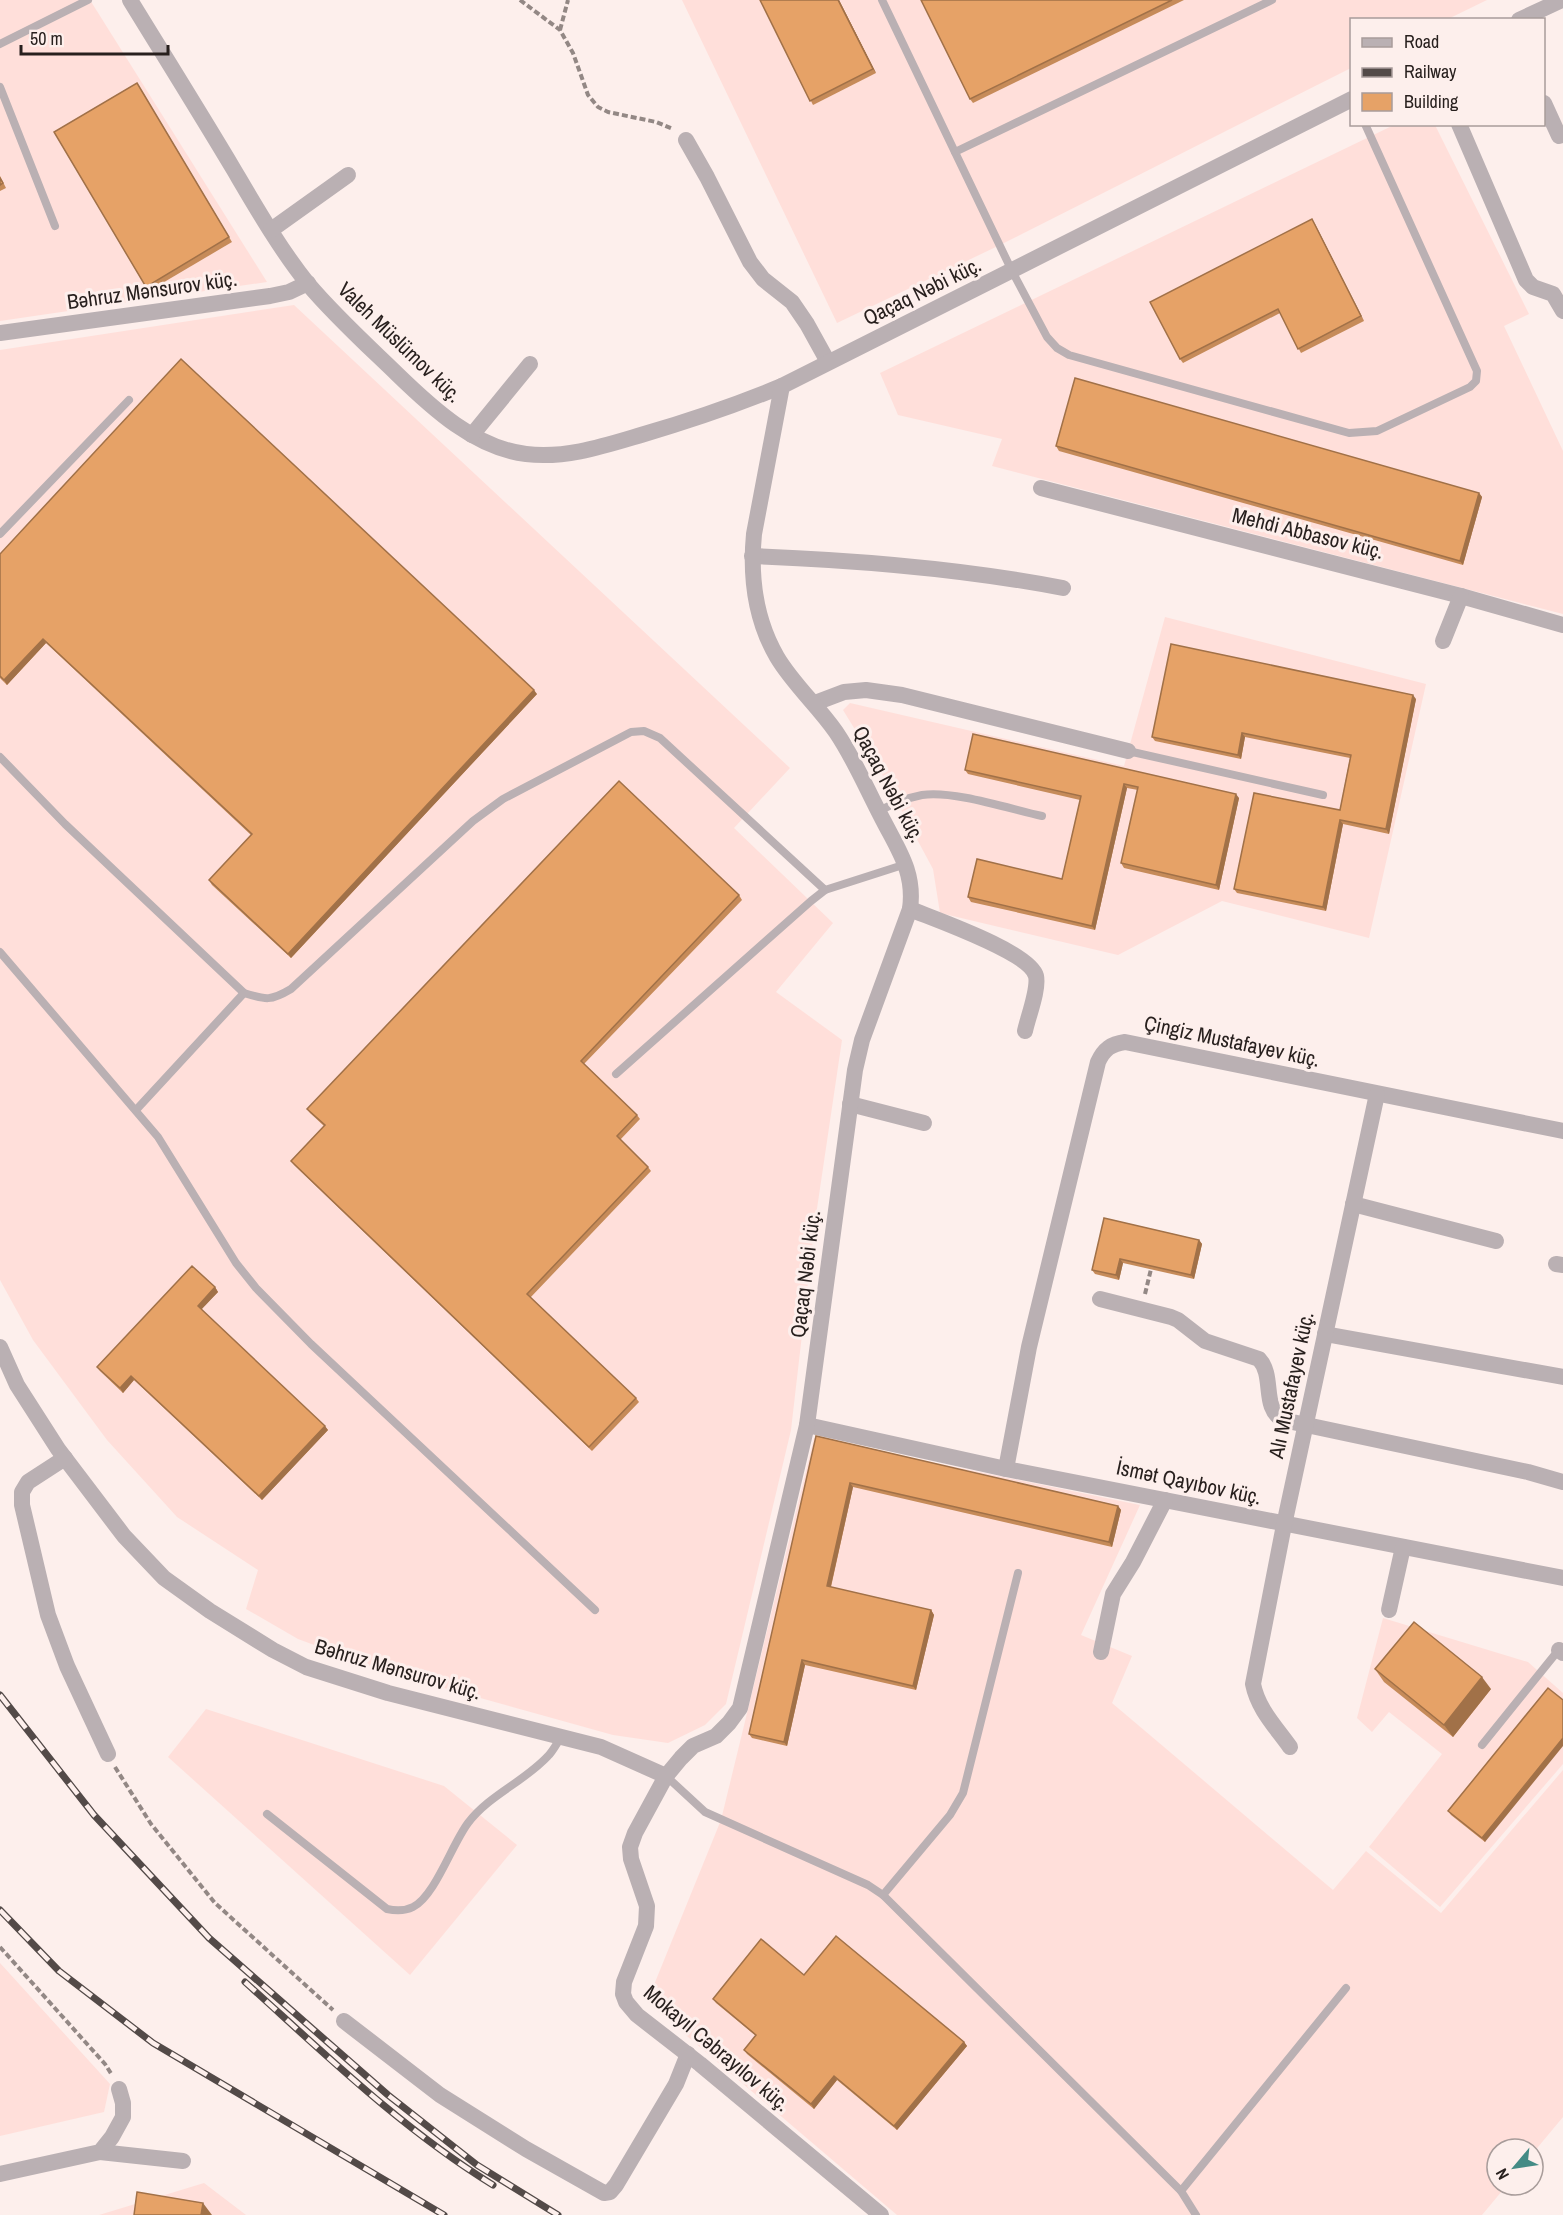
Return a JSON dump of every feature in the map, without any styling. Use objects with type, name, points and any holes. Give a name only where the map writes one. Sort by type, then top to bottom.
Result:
[{"type":"street","points":[[1523,18],[1562,0]]},
{"type":"street","name":"Valeh Müslümov küç.","points":[[132,1],[271,230],[308,283],[347,327],[420,396],[472,435],[502,448],[524,454],[542,456],[590,450],[705,416],[782,386]]},
{"type":"street","name":"Qaçaq Nəbi küç.","points":[[666,1776],[693,1746],[716,1736],[729,1724],[740,1708],[807,1425],[855,1070],[862,1040],[910,909],[912,893],[906,864],[852,755],[815,703],[778,658],[767,636],[756,602],[752,556],[758,507],[782,386],[1350,100]]},
{"type":"street","points":[[1545,105],[1559,136]]},
{"type":"street","points":[[1460,126],[1526,280],[1533,287],[1553,294],[1563,311]]},
{"type":"street","points":[[686,140],[750,262],[763,279],[792,302],[828,362]]},
{"type":"street","points":[[271,230],[348,175]]},
{"type":"street","name":"Bəhruz Mənsurov küç.","points":[[0,333],[270,296],[289,292],[308,283]]},
{"type":"street","points":[[472,435],[530,364]]},
{"type":"street","name":"Mehdi Abbasov küç.","points":[[1041,488],[1461,596],[1563,625]]},
{"type":"street","points":[[752,556],[845,559],[940,568],[1003,576],[1063,588]]},
{"type":"street","points":[[1443,641],[1461,596]]},
{"type":"street","points":[[815,703],[844,692],[866,690],[902,695],[1128,751]]},
{"type":"street","points":[[910,909],[1008,950],[1031,967],[1036,975],[1036,985],[1025,1031]]},
{"type":"street","name":"Çingiz Mustafayev küç.","points":[[1006,1469],[1029,1347],[1050,1254],[1098,1062],[1103,1051],[1114,1044],[1125,1042],[1563,1131]]},
{"type":"street","name":"Alı Mustafayev küç.","points":[[1290,1746],[1261,1709],[1253,1684],[1284,1525],[1377,1094]]},
{"type":"street","points":[[850,1104],[924,1123]]},
{"type":"street","points":[[1353,1204],[1496,1241]]},
{"type":"street","points":[[1100,1299],[1178,1320],[1205,1341],[1259,1359],[1265,1366],[1272,1409],[1277,1417],[1307,1426],[1528,1472],[1563,1482]]},
{"type":"street","points":[[1325,1334],[1563,1377]]},
{"type":"street","name":"Bəhruz Mənsurov küç.","points":[[0,1347],[17,1385],[64,1458],[124,1536],[164,1578],[210,1611],[273,1650],[306,1667],[388,1693],[601,1747],[666,1776]]},
{"type":"street","name":"İsmət Qayıbov küç.","points":[[807,1425],[1006,1469],[1563,1578]]},
{"type":"street","points":[[64,1458],[28,1482],[22,1492],[22,1505],[48,1616],[67,1666],[108,1754]]},
{"type":"street","points":[[1101,1652],[1113,1594],[1133,1562],[1165,1500]]},
{"type":"street","points":[[1389,1610],[1403,1547]]},
{"type":"street","name":"Mokayıl Cəbrayılov küç.","points":[[666,1776],[630,1846],[631,1859],[647,1906],[646,1926],[624,1982],[623,1994],[637,2015],[688,2054],[881,2215]]},
{"type":"street","points":[[344,2021],[440,2095],[526,2149],[604,2193],[610,2192],[616,2185],[676,2084],[688,2054]]},
{"type":"street","points":[[100,2152],[123,2117],[123,2103],[119,2089]]},
{"type":"street","points":[[0,2174],[100,2152],[183,2161]]},
{"type":"lane","points":[[0,44],[88,0]]},
{"type":"lane","points":[[882,0],[1012,271],[1047,337],[1057,348],[1069,355],[1349,433],[1377,431],[1470,387],[1476,381],[1477,371],[1366,126]]},
{"type":"lane","points":[[955,152],[1272,0]]},
{"type":"lane","points":[[0,87],[55,226]]},
{"type":"lane","points":[[0,534],[129,400]]},
{"type":"lane","points":[[0,758],[65,824],[244,993],[263,999],[276,998],[291,989],[473,821],[503,800],[631,732],[644,731],[660,738],[825,890]]},
{"type":"lane","points":[[1128,751],[1323,795]]},
{"type":"lane","points":[[879,812],[897,802],[922,795],[943,794],[1042,816]]},
{"type":"lane","points":[[616,1074],[825,890],[906,864]]},
{"type":"lane","points":[[0,952],[158,1137],[236,1263],[256,1288],[311,1344],[594,1610]]},
{"type":"lane","points":[[136,1110],[244,993]]},
{"type":"lane","points":[[883,1895],[950,1815],[963,1793],[1018,1573]]},
{"type":"lane","points":[[1482,1745],[1562,1649]]},
{"type":"lane","points":[[267,1814],[387,1909],[398,1911],[413,1907],[426,1897],[466,1825],[479,1809],[538,1767],[561,1737]]},
{"type":"lane","points":[[666,1776],[705,1812],[868,1885],[883,1895],[1181,2191],[1197,2215]]},
{"type":"lane","points":[[1181,2191],[1346,1988]]},
{"type":"path","points":[[520,0],[560,30],[573,53],[588,95],[598,107],[608,112],[656,122],[673,129],[686,140]]},
{"type":"path","points":[[560,30],[568,0]]},
{"type":"path","points":[[1141,1309],[1151,1269]]},
{"type":"path","points":[[108,1754],[151,1824],[215,1903],[344,2021]]},
{"type":"path","points":[[0,1947],[105,2064],[119,2089]]},
{"type":"shaded area","points":[[0,0],[90,0],[267,282],[0,321]]},
{"type":"shaded area","points":[[682,0],[1487,0],[1450,18],[1350,18],[1350,69],[1000,245],[837,323]]},
{"type":"shaded area","points":[[1392,126],[1435,126],[1529,314],[1504,326],[1563,451],[1563,614],[992,466],[1002,439],[898,415],[880,373]]},
{"type":"shaded area","points":[[294,305],[790,768],[734,828],[833,923],[776,992],[842,1040],[815,1222],[791,1430],[726,1704],[705,1725],[668,1743],[613,1735],[387,1672],[298,1639],[246,1609],[258,1570],[177,1517],[107,1440],[33,1340],[0,1280],[0,350]]},
{"type":"shaded area","points":[[1165,617],[1426,684],[1369,938],[1222,901],[1118,955],[940,913],[933,869],[878,767],[843,710],[850,703],[1124,766]]},
{"type":"shaded area","points":[[814,1438],[1140,1505],[1081,1635],[1132,1656],[1112,1703],[1333,1890],[1366,1851],[1441,1913],[1563,1770],[1563,2117],[1545,2139],[1485,2137],[1485,2197],[1497,2197],[1482,2215],[897,2215],[647,2002],[721,1820]]},
{"type":"shaded area","points":[[1383,1618],[1528,1662],[1563,1693],[1563,1764],[1440,1907],[1369,1847],[1442,1754],[1389,1712],[1372,1732],[1357,1718]]},
{"type":"shaded area","points":[[206,1709],[444,1786],[517,1845],[410,1975],[168,1757]]},
{"type":"shaded area","points":[[0,1963],[110,2084],[104,2112],[0,2136]]},
{"type":"shaded area","points":[[204,2183],[246,2215],[99,2215]]},
{"type":"building","points":[[760,0],[838,0],[873,69],[810,101]]},
{"type":"building","points":[[921,0],[1172,0],[970,99]]},
{"type":"building","points":[[137,83],[229,237],[146,287],[54,132]]},
{"type":"building","points":[[1312,219],[1361,316],[1298,349],[1278,309],[1180,359],[1150,302]]},
{"type":"building","points":[[181,359],[534,690],[288,954],[209,880],[252,834],[43,639],[4,680],[0,676],[0,554]]},
{"type":"building","points":[[1075,378],[1479,493],[1460,561],[1056,446]]},
{"type":"building","points":[[1171,644],[1413,695],[1386,829],[1340,820],[1323,907],[1234,889],[1254,793],[1340,810],[1351,755],[1242,733],[1238,755],[1152,737]]},
{"type":"building","points":[[973,734],[1236,794],[1216,885],[1121,863],[1138,787],[1124,784],[1092,926],[968,897],[977,859],[1062,879],[1081,796],[965,770]]},
{"type":"building","points":[[619,781],[739,895],[581,1061],[637,1115],[617,1136],[648,1167],[527,1294],[636,1398],[589,1447],[291,1161],[325,1125],[307,1109]]},
{"type":"building","points":[[1104,1218],[1199,1240],[1191,1275],[1120,1259],[1116,1275],[1092,1270]]},
{"type":"building","points":[[192,1266],[215,1287],[198,1306],[325,1426],[259,1496],[131,1376],[120,1388],[97,1367]]},
{"type":"building","points":[[816,1436],[1118,1506],[1109,1542],[850,1483],[827,1586],[931,1610],[913,1686],[802,1660],[784,1742],[749,1734]]},
{"type":"building","points":[[1414,1622],[1482,1677],[1444,1725],[1375,1669]]},
{"type":"building","points":[[1548,1688],[1563,1700],[1563,1738],[1482,1838],[1448,1811]]},
{"type":"building","points":[[836,1936],[964,2042],[894,2126],[834,2076],[811,2104],[744,2050],[756,2035],[713,1999],[761,1939],[804,1975]]},
{"type":"building","points":[[137,2192],[203,2203],[201,2215],[134,2215]]},
{"type":"railway","points":[[0,1695],[94,1815],[209,1938],[388,2095],[477,2165],[558,2215]]},
{"type":"railway","points":[[0,1910],[59,1971],[153,2043],[444,2215]]},
{"type":"railway","points":[[245,1982],[396,2115],[427,2140],[493,2185]]}]
